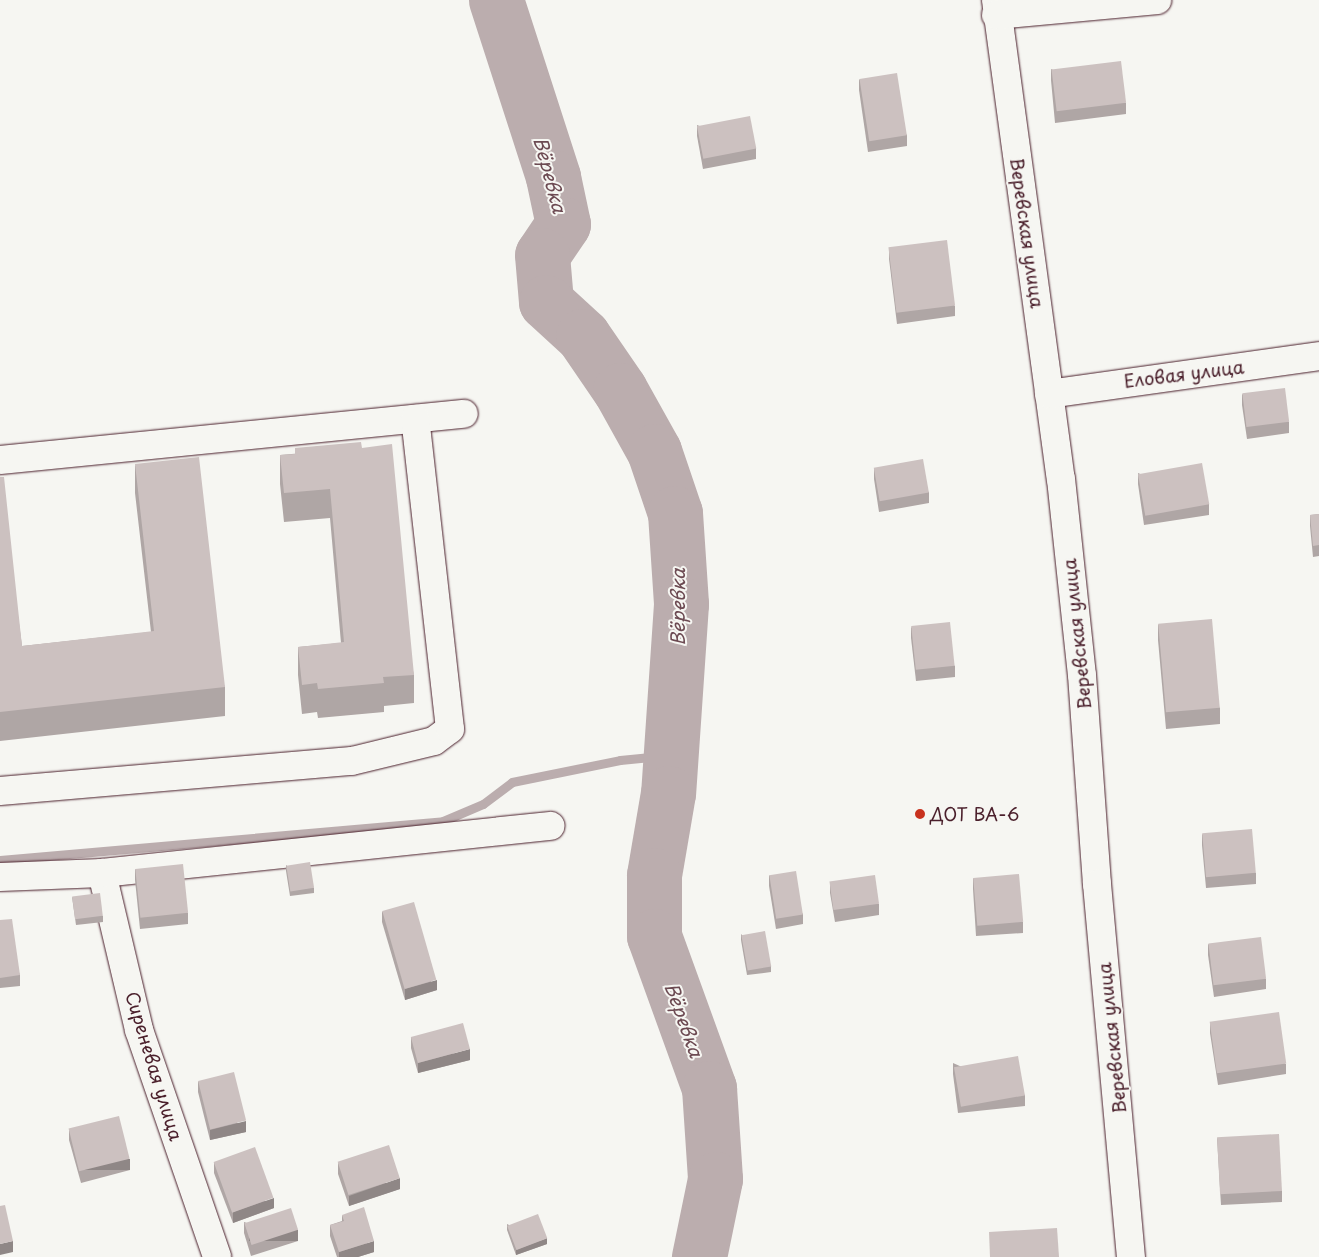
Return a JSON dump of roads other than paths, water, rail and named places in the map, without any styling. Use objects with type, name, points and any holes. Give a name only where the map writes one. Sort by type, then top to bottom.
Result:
[{"type":"street","points":[[996,7],[1157,0]]},
{"type":"street","name":"Веревская улица","points":[[996,7],[1049,394],[1082,675],[1131,1257]]},
{"type":"street","name":"Еловая улица","points":[[1049,394],[1319,356]]},
{"type":"street","points":[[0,460],[464,414]]},
{"type":"street","points":[[0,791],[352,761],[434,741],[450,730],[415,419]]},
{"type":"street","points":[[0,877],[102,873],[551,826]]},
{"type":"street","name":"Сиреневая улица","points":[[102,873],[139,1030],[217,1257]]},
{"type":"waterway","name":"Вёревка","points":[[496,0],[553,177],[563,224],[542,255],[546,302],[583,336],[620,390],[654,451],[675,513],[681,604],[668,793],[654,875],[654,936],[709,1088],[715,1179],[699,1257]]},
{"type":"waterway","points":[[0,860],[443,821],[483,804],[512,782],[620,760],[671,755]]},
{"type":"place","name":"ДОТ ВА-6","points":[[920,814]]}]
